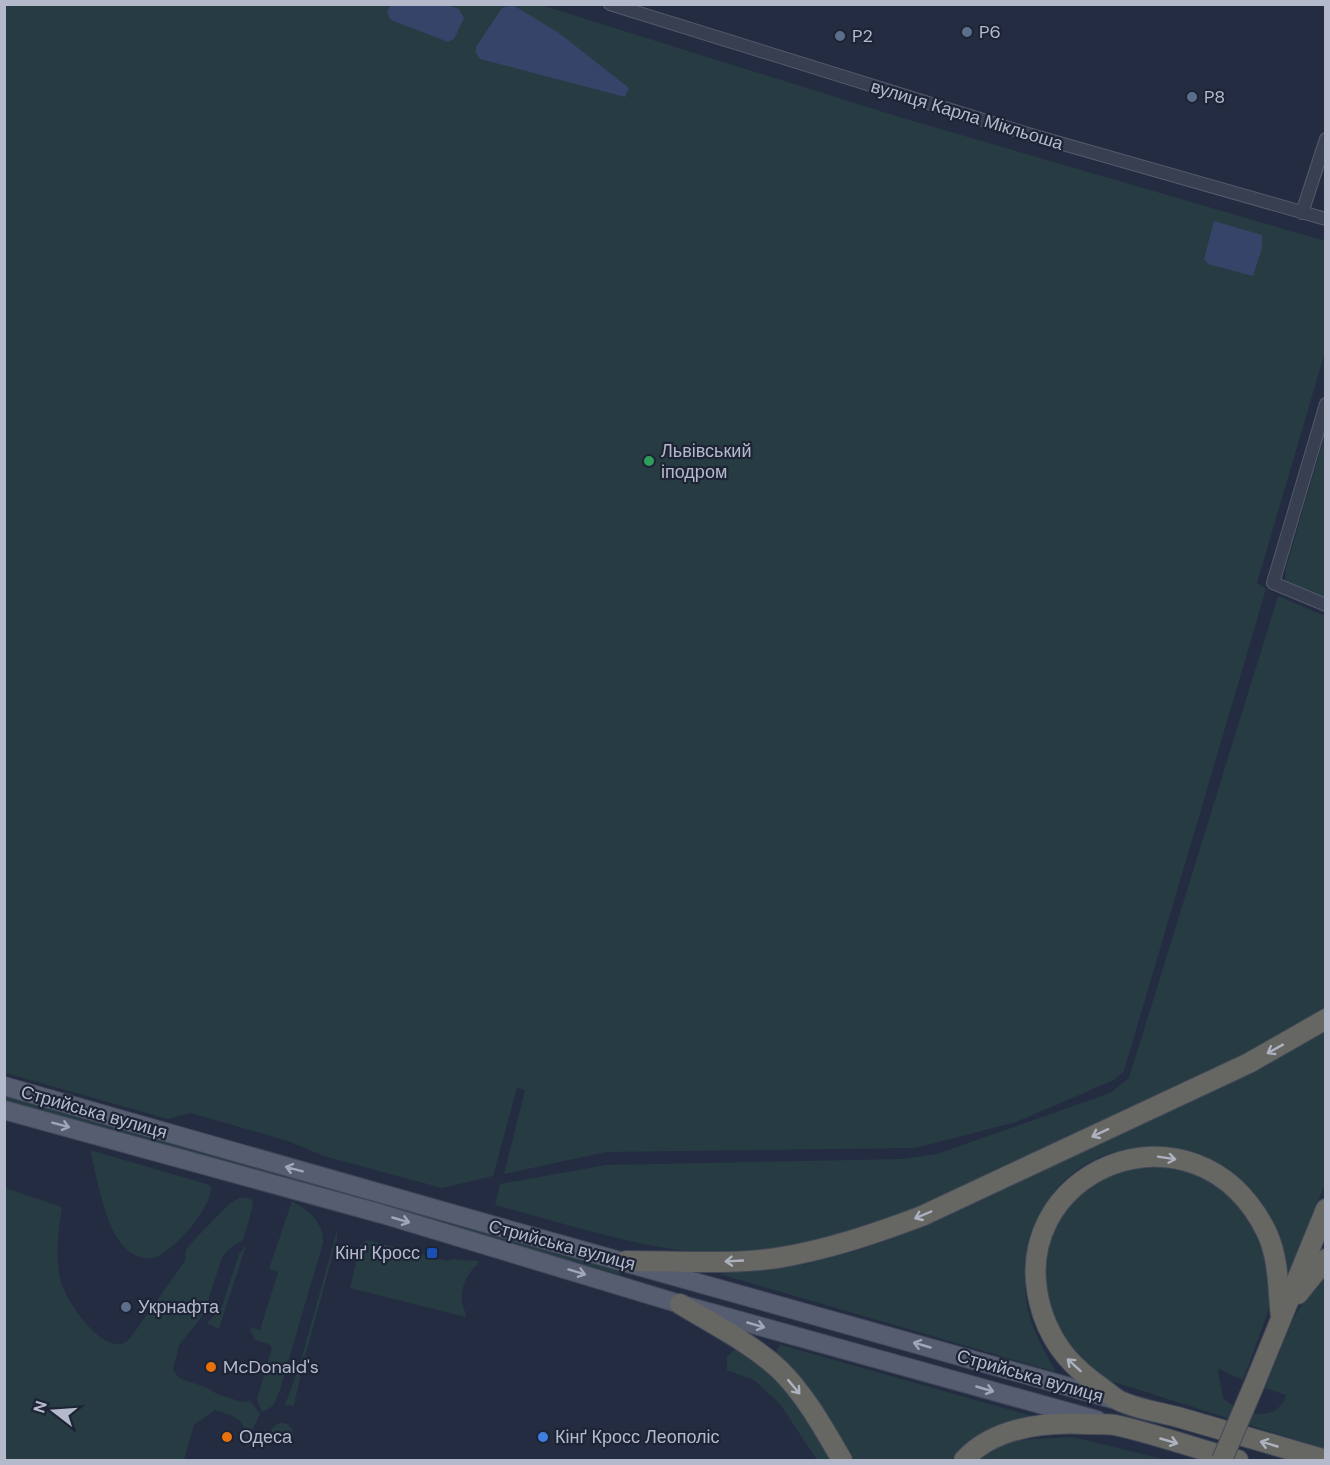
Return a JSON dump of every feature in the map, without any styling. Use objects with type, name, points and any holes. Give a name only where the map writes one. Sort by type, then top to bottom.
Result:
[{"type":"highway","points":[[626,1261],[728,1261],[775,1258],[824,1249],[866,1236],[922,1216],[1250,1064],[1326,1019]]},
{"type":"highway","points":[[1281,1318],[1276,1261],[1268,1235],[1245,1199],[1226,1180],[1194,1164],[1160,1156],[1136,1157],[1113,1163],[1093,1172],[1075,1186],[1051,1217],[1042,1237],[1037,1258],[1036,1280],[1039,1304],[1048,1328],[1064,1356],[1087,1377],[1120,1401],[1326,1460]]},
{"type":"highway","points":[[1222,1461],[1326,1209]]},
{"type":"highway","points":[[1281,1318],[1326,1259]]},
{"type":"highway","points":[[680,1304],[742,1341],[779,1370],[812,1408],[842,1461]]},
{"type":"highway","points":[[964,1461],[989,1441],[1039,1425],[1069,1423],[1113,1425],[1238,1461]]},
{"type":"main road","name":"Стрийська вулиця","points":[[4,1086],[484,1224],[626,1261],[1120,1401]]},
{"type":"main road","name":"Стрийська вулиця","points":[[4,1110],[345,1204],[680,1304],[1113,1425]]},
{"type":"main road","points":[[345,1204],[351,1185]]},
{"type":"street","name":"вулиця Карла Мікльоша","points":[[610,4],[1028,134],[1326,219]]},
{"type":"street","points":[[1302,213],[1326,139]]},
{"type":"street","points":[[1326,404],[1273,583],[1326,605]]},
{"type":"shaded area","name":"Львівський іподром","points":[[5,5],[541,5],[906,119],[1325,241],[1325,352],[1257,583],[1266,589],[1124,1071],[1114,1080],[1016,1122],[915,1148],[606,1152],[504,1174],[525,1090],[517,1088],[493,1176],[442,1188],[324,1156],[288,1141],[190,1113],[168,1119],[5,1073]]},
{"type":"shaded area","points":[[1325,434],[1325,598],[1291,585],[1285,580],[1286,568]]},
{"type":"shaded area","points":[[1278,596],[1325,616],[1326,1010],[1280,1037],[918,1207],[845,1236],[807,1246],[769,1252],[730,1254],[670,1249],[611,1237],[495,1205],[500,1184],[606,1165],[901,1159],[937,1154],[1110,1093],[1129,1078]]},
{"type":"shaded area","points":[[1325,1029],[1325,1184],[1287,1280],[1270,1220],[1255,1194],[1235,1176],[1203,1159],[1165,1149],[1129,1149],[1097,1158],[1070,1176],[1048,1200],[1033,1231],[1025,1266],[1029,1314],[1056,1372],[719,1274],[807,1264],[859,1250],[910,1231],[1278,1058]]},
{"type":"shaded area","points":[[4,1095],[318,1184],[322,1188],[316,1190],[5,1103]]},
{"type":"shaded area","points":[[90,1150],[210,1185],[207,1204],[191,1227],[161,1255],[143,1258],[133,1254],[118,1239],[108,1219]]},
{"type":"shaded area","points":[[1128,1165],[1189,1169],[1232,1198],[1256,1233],[1264,1252],[1271,1291],[1268,1312],[1243,1380],[1219,1369],[1223,1398],[1231,1404],[1258,1414],[1275,1410],[1281,1404],[1286,1395],[1265,1388],[1293,1319],[1325,1267],[1325,1449],[1111,1381],[1085,1363],[1063,1341],[1048,1304],[1046,1266],[1049,1248],[1065,1212],[1077,1196]]},
{"type":"shaded area","points":[[5,1188],[62,1207],[58,1244],[61,1282],[80,1316],[100,1337],[111,1343],[122,1343],[131,1337],[185,1261],[186,1250],[228,1205],[239,1198],[252,1200],[253,1206],[243,1240],[229,1249],[222,1257],[204,1314],[179,1345],[173,1370],[179,1378],[208,1388],[217,1394],[242,1402],[250,1401],[260,1414],[252,1430],[254,1446],[246,1446],[245,1430],[240,1420],[215,1410],[194,1425],[184,1460],[5,1460]]},
{"type":"shaded area","points":[[292,1201],[318,1223],[323,1243],[279,1393],[273,1406],[262,1412],[257,1399],[272,1348],[269,1344],[255,1340],[250,1330],[251,1327],[260,1330],[278,1272],[269,1269]]},
{"type":"shaded area","points":[[382,1203],[622,1267],[621,1275],[384,1208]]},
{"type":"shaded area","points":[[337,1231],[337,1239],[294,1406],[285,1405],[299,1367]]},
{"type":"shaded area","points":[[367,1240],[447,1261],[452,1259],[478,1261],[463,1286],[462,1303],[466,1317],[350,1288],[360,1245]]},
{"type":"shaded area","points":[[246,1245],[219,1329],[207,1323],[222,1307],[239,1254]]},
{"type":"shaded area","points":[[781,1345],[1036,1417],[979,1438],[959,1451],[951,1460],[849,1460],[777,1355],[777,1348]]},
{"type":"shaded area","points":[[738,1346],[776,1377],[835,1460],[817,1460],[780,1404],[754,1380],[727,1370],[727,1357]]},
{"type":"shaded area","points":[[278,1423],[286,1423],[293,1430],[293,1438],[286,1445],[278,1445],[271,1438],[271,1430]]},
{"type":"shaded area","points":[[1073,1437],[1167,1460],[975,1460],[994,1447],[1015,1440]]},
{"type":"water","points":[[390,5],[447,5],[459,9],[464,18],[454,39],[448,42],[391,20],[387,13]]},
{"type":"water","points":[[513,5],[559,33],[629,88],[625,97],[480,59],[476,53],[476,47],[502,8]]},
{"type":"water","points":[[1214,221],[1262,235],[1262,248],[1253,276],[1208,264],[1204,259]]},
{"type":"place","name":"P6","points":[[967,32]]},
{"type":"place","name":"P2","points":[[840,36]]},
{"type":"place","name":"P8","points":[[1192,97]]},
{"type":"place","name":"Львівський іподром","points":[[649,461]]},
{"type":"place","name":"Кінґ Кросс","points":[[432,1253]]},
{"type":"place","name":"Укрнафта","points":[[126,1307]]},
{"type":"place","name":"McDonald's","points":[[211,1367]]},
{"type":"place","name":"Одеса","points":[[227,1437]]},
{"type":"place","name":"Кінґ Кросс Леополіс","points":[[543,1437]]}]
